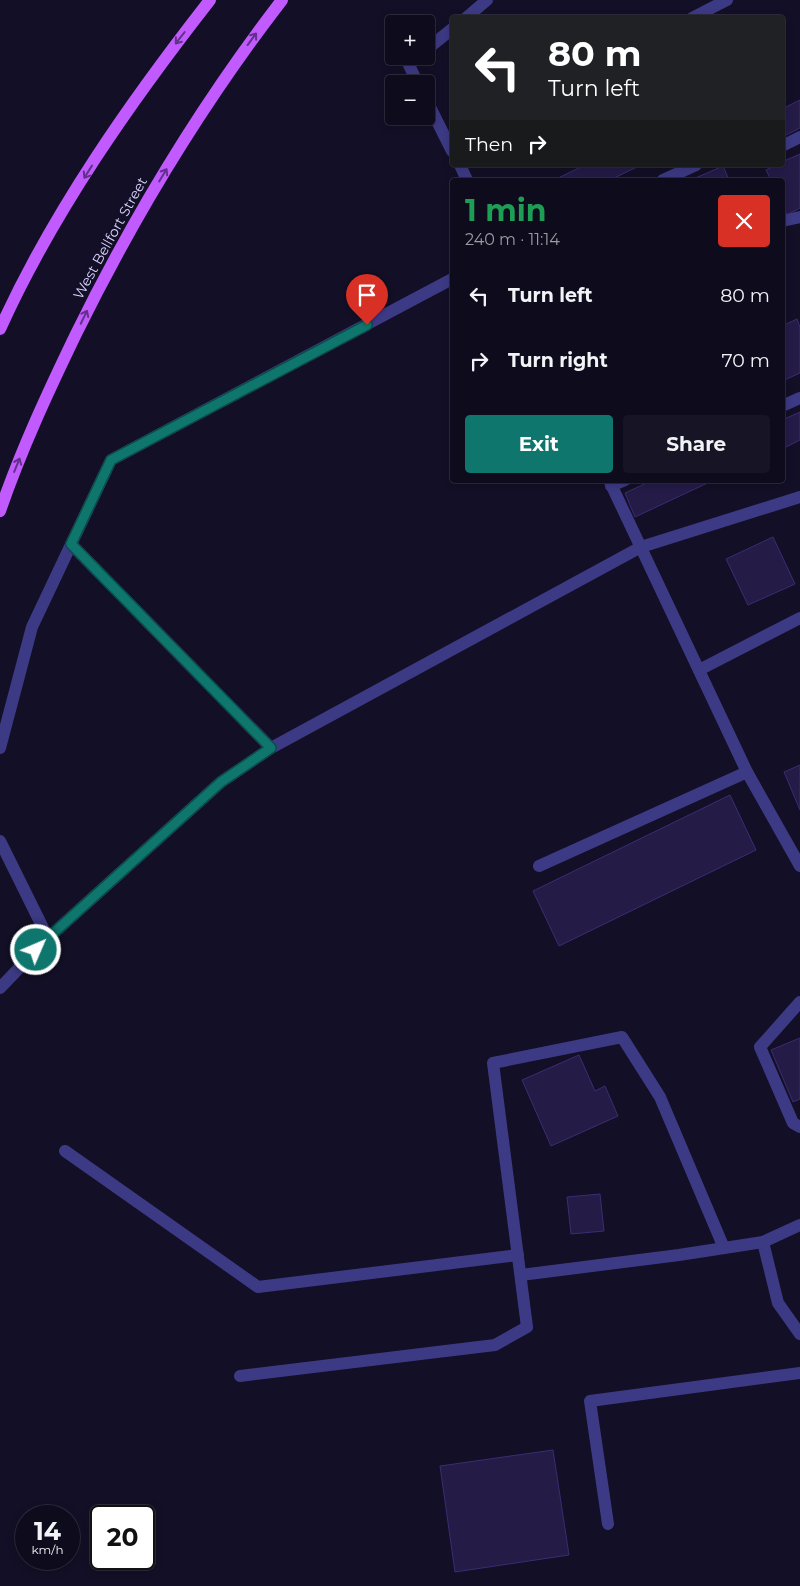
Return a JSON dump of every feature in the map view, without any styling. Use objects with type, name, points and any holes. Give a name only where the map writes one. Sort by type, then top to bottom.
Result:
[{"type":"main road","points":[[0,329],[21,285],[53,228],[88,172],[160,64],[210,0]]},
{"type":"main road","name":"West Bellfort Street","points":[[0,511],[55,376],[131,228],[176,152],[230,70],[282,0]]},
{"type":"lane","points":[[470,15],[487,0]]},
{"type":"lane","points":[[698,15],[727,0]]},
{"type":"lane","points":[[435,43],[450,31]]},
{"type":"lane","points":[[435,115],[450,142]]},
{"type":"lane","points":[[785,144],[800,137]]},
{"type":"lane","points":[[667,178],[692,167]]},
{"type":"lane","points":[[785,220],[800,217]]},
{"type":"lane","points":[[0,748],[32,627],[111,460],[450,281]]},
{"type":"lane","points":[[785,405],[800,398]]},
{"type":"lane","points":[[610,483],[747,772],[800,866]]},
{"type":"lane","points":[[0,988],[48,938],[221,782],[271,748],[641,548],[800,497]]},
{"type":"lane","points":[[71,544],[271,748]]},
{"type":"lane","points":[[699,670],[800,618]]},
{"type":"lane","points":[[539,866],[747,772]]},
{"type":"lane","points":[[0,841],[48,938]]},
{"type":"lane","points":[[800,1002],[760,1047],[793,1122],[800,1127]]},
{"type":"lane","points":[[240,1376],[495,1345],[527,1327],[493,1063],[622,1037],[660,1097],[724,1248]]},
{"type":"lane","points":[[65,1151],[258,1287],[518,1254]]},
{"type":"lane","points":[[520,1276],[763,1242],[800,1225]]},
{"type":"lane","points":[[763,1242],[778,1303],[800,1334]]},
{"type":"lane","points":[[608,1524],[590,1401],[800,1373]]},
{"type":"building","points":[[800,100],[800,128],[785,136],[785,108]]},
{"type":"building","points":[[800,154],[800,208],[787,215],[785,211],[785,178],[770,178],[766,170],[772,167],[785,167],[785,161]]},
{"type":"building","points":[[581,167],[637,167],[614,178],[558,178]]},
{"type":"building","points":[[723,167],[728,178],[696,178]]},
{"type":"building","points":[[797,319],[800,327],[800,373],[785,380],[785,325]]},
{"type":"building","points":[[800,412],[800,440],[785,448],[785,419]]},
{"type":"building","points":[[647,483],[708,483],[635,517],[625,493]]},
{"type":"building","points":[[773,537],[795,584],[748,605],[726,559]]},
{"type":"building","points":[[800,765],[800,810],[784,772]]},
{"type":"building","points":[[730,795],[756,850],[559,946],[533,891]]},
{"type":"building","points":[[800,1038],[800,1099],[793,1102],[771,1050]]},
{"type":"building","points":[[579,1055],[595,1091],[605,1086],[618,1116],[551,1146],[522,1080]]},
{"type":"building","points":[[600,1194],[604,1231],[571,1234],[567,1197]]},
{"type":"building","points":[[553,1450],[569,1555],[455,1572],[440,1466]]},
{"type":"route","points":[[36,950],[221,782],[271,748],[71,544],[111,460],[367,325]]}]
